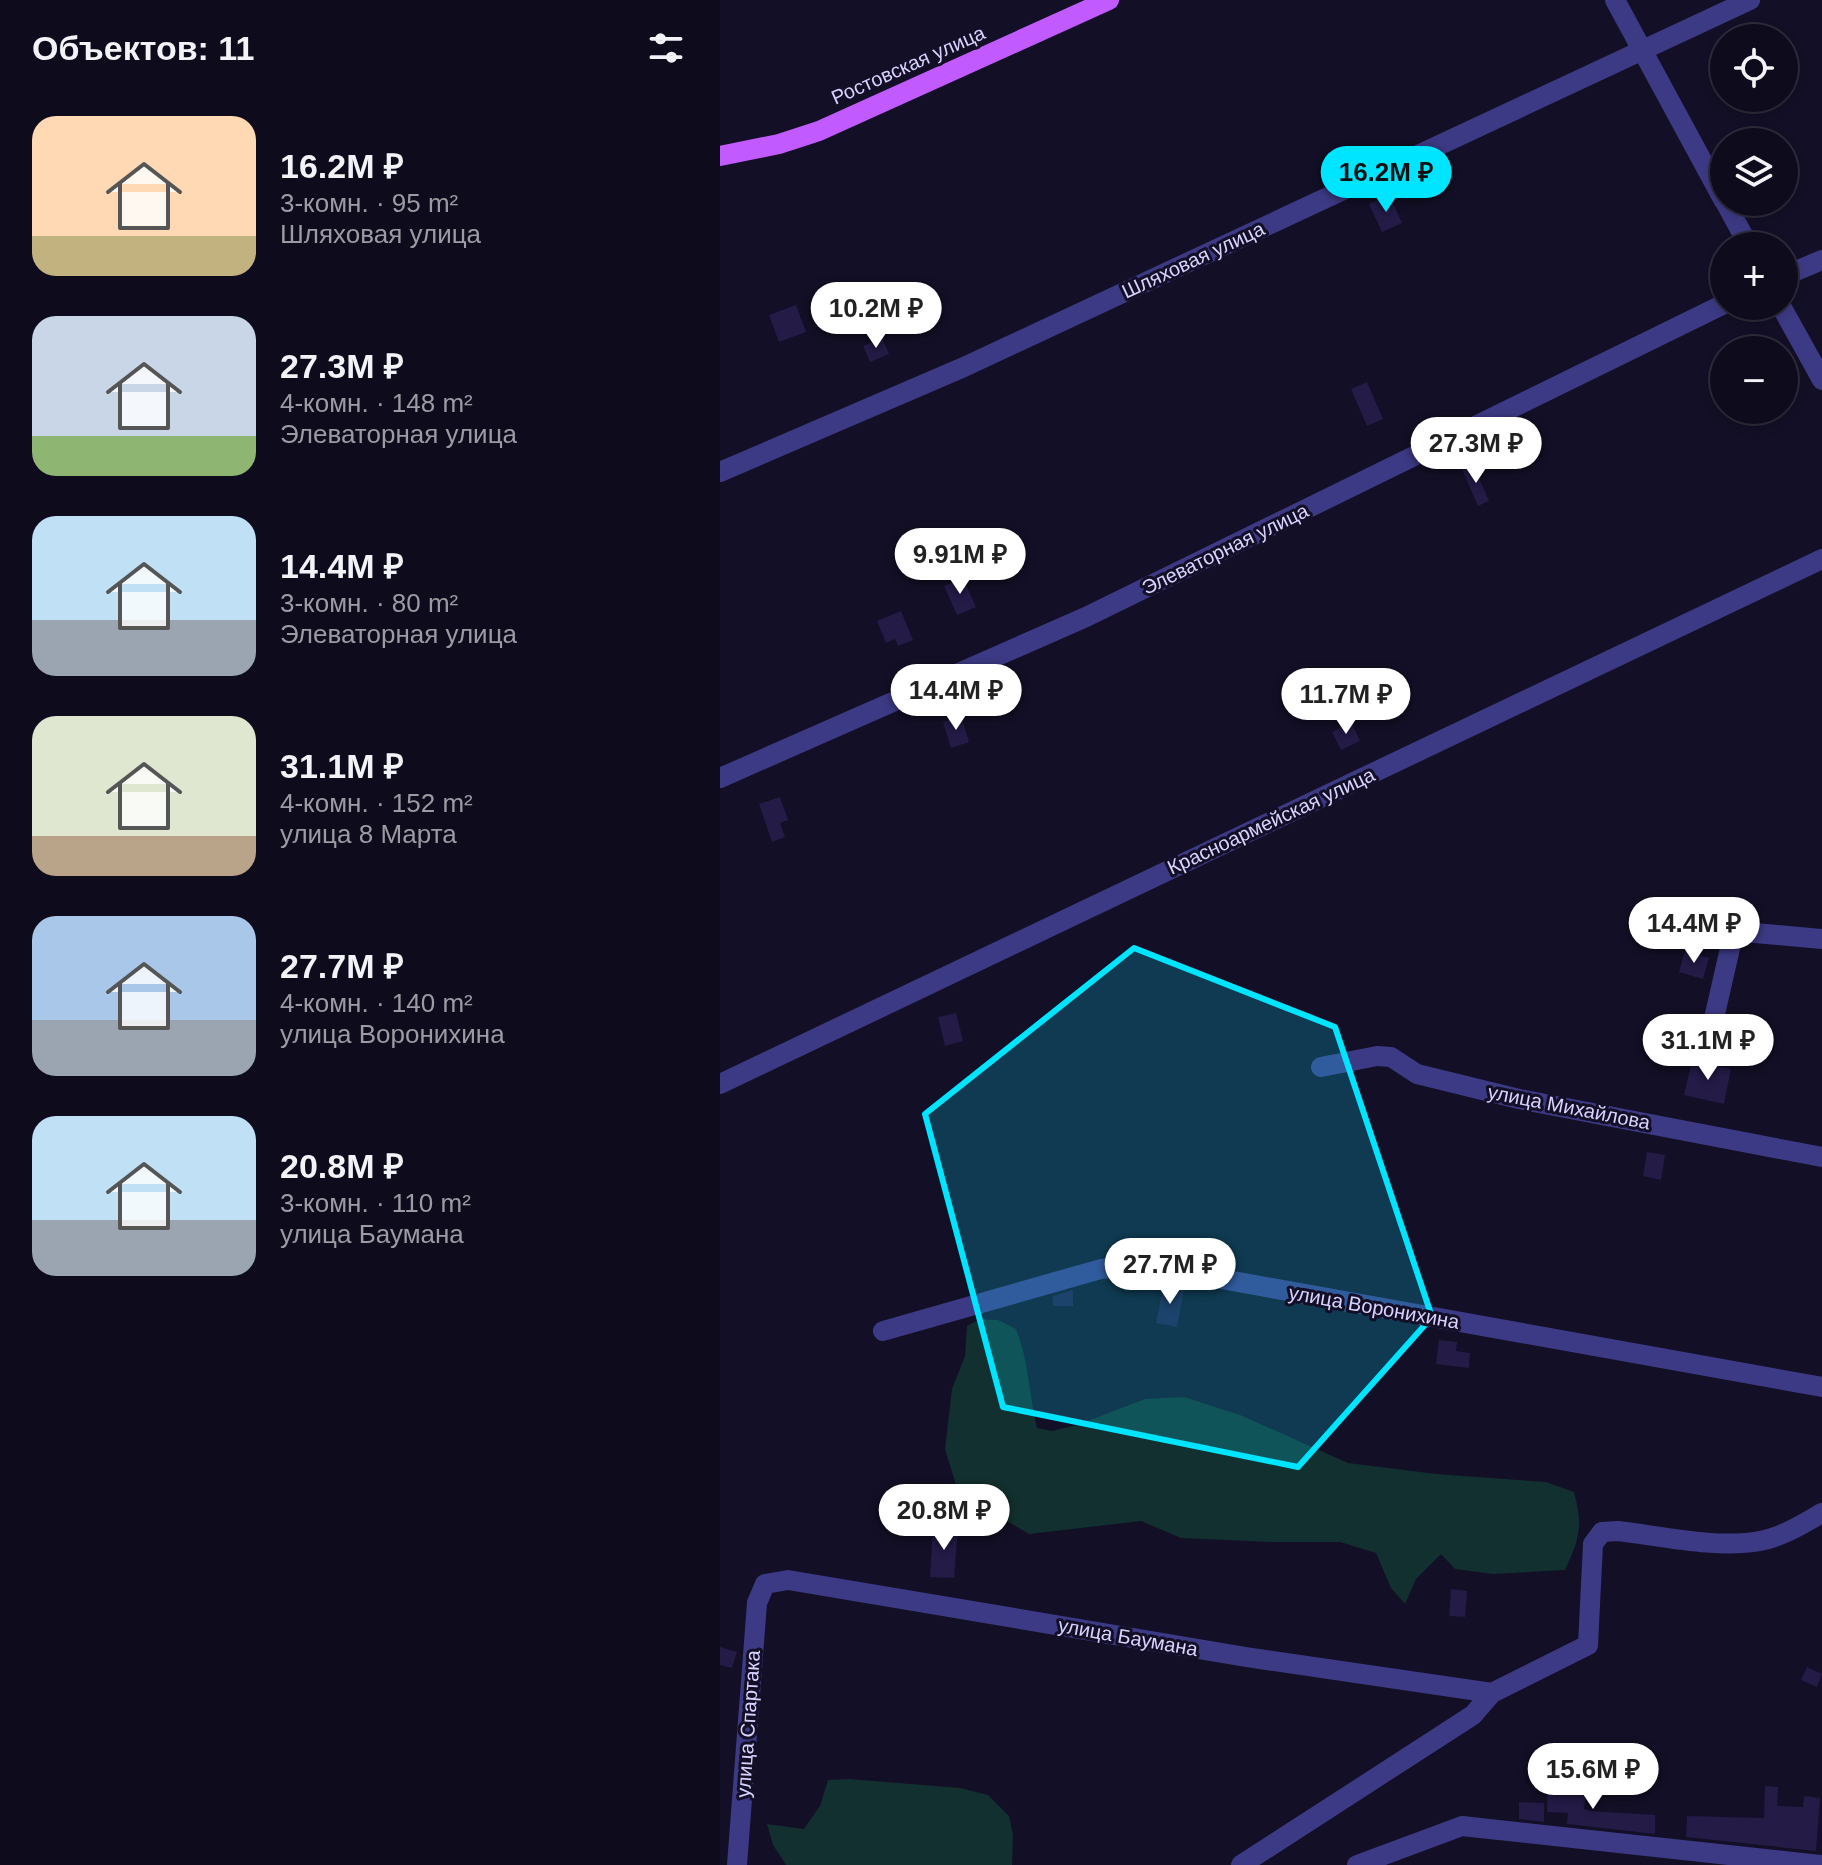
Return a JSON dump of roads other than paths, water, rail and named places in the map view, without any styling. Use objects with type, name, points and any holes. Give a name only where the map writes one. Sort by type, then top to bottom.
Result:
[{"type":"main road","name":"Ростовская улица","points":[[720,156],[767,147],[819,131],[1109,0]]},
{"type":"street","points":[[1615,0],[1710,175]]},
{"type":"street","name":"Шляховая улица","points":[[720,472],[964,367],[1750,0]]},
{"type":"street","points":[[1798,270],[1822,260]]},
{"type":"street","name":"Элеваторная улица","points":[[720,778],[1086,617],[1710,311]]},
{"type":"street","points":[[1789,320],[1822,380]]},
{"type":"street","name":"Красноармейская улица","points":[[720,1084],[1822,559]]},
{"type":"street","points":[[1710,1036],[1731,944],[1744,932],[1822,939]]},
{"type":"street","name":"улица Михайлова","points":[[1321,1067],[1377,1056],[1391,1057],[1417,1074],[1519,1099],[1822,1157]]},
{"type":"street","name":"улица Воронихина","points":[[883,1331],[1101,1269],[1135,1266],[1822,1387]]},
{"type":"street","points":[[1241,1865],[1473,1715],[1492,1693],[1588,1645],[1593,1544],[1602,1532],[1727,1543],[1761,1541],[1794,1529],[1822,1513]]},
{"type":"street","name":"улица Баумана","points":[[765,1584],[788,1580],[1246,1657],[1492,1693]]},
{"type":"street","name":"улица Спартака","points":[[737,1865],[757,1603],[765,1584]]},
{"type":"street","points":[[1357,1865],[1462,1826],[1820,1865]]}]
